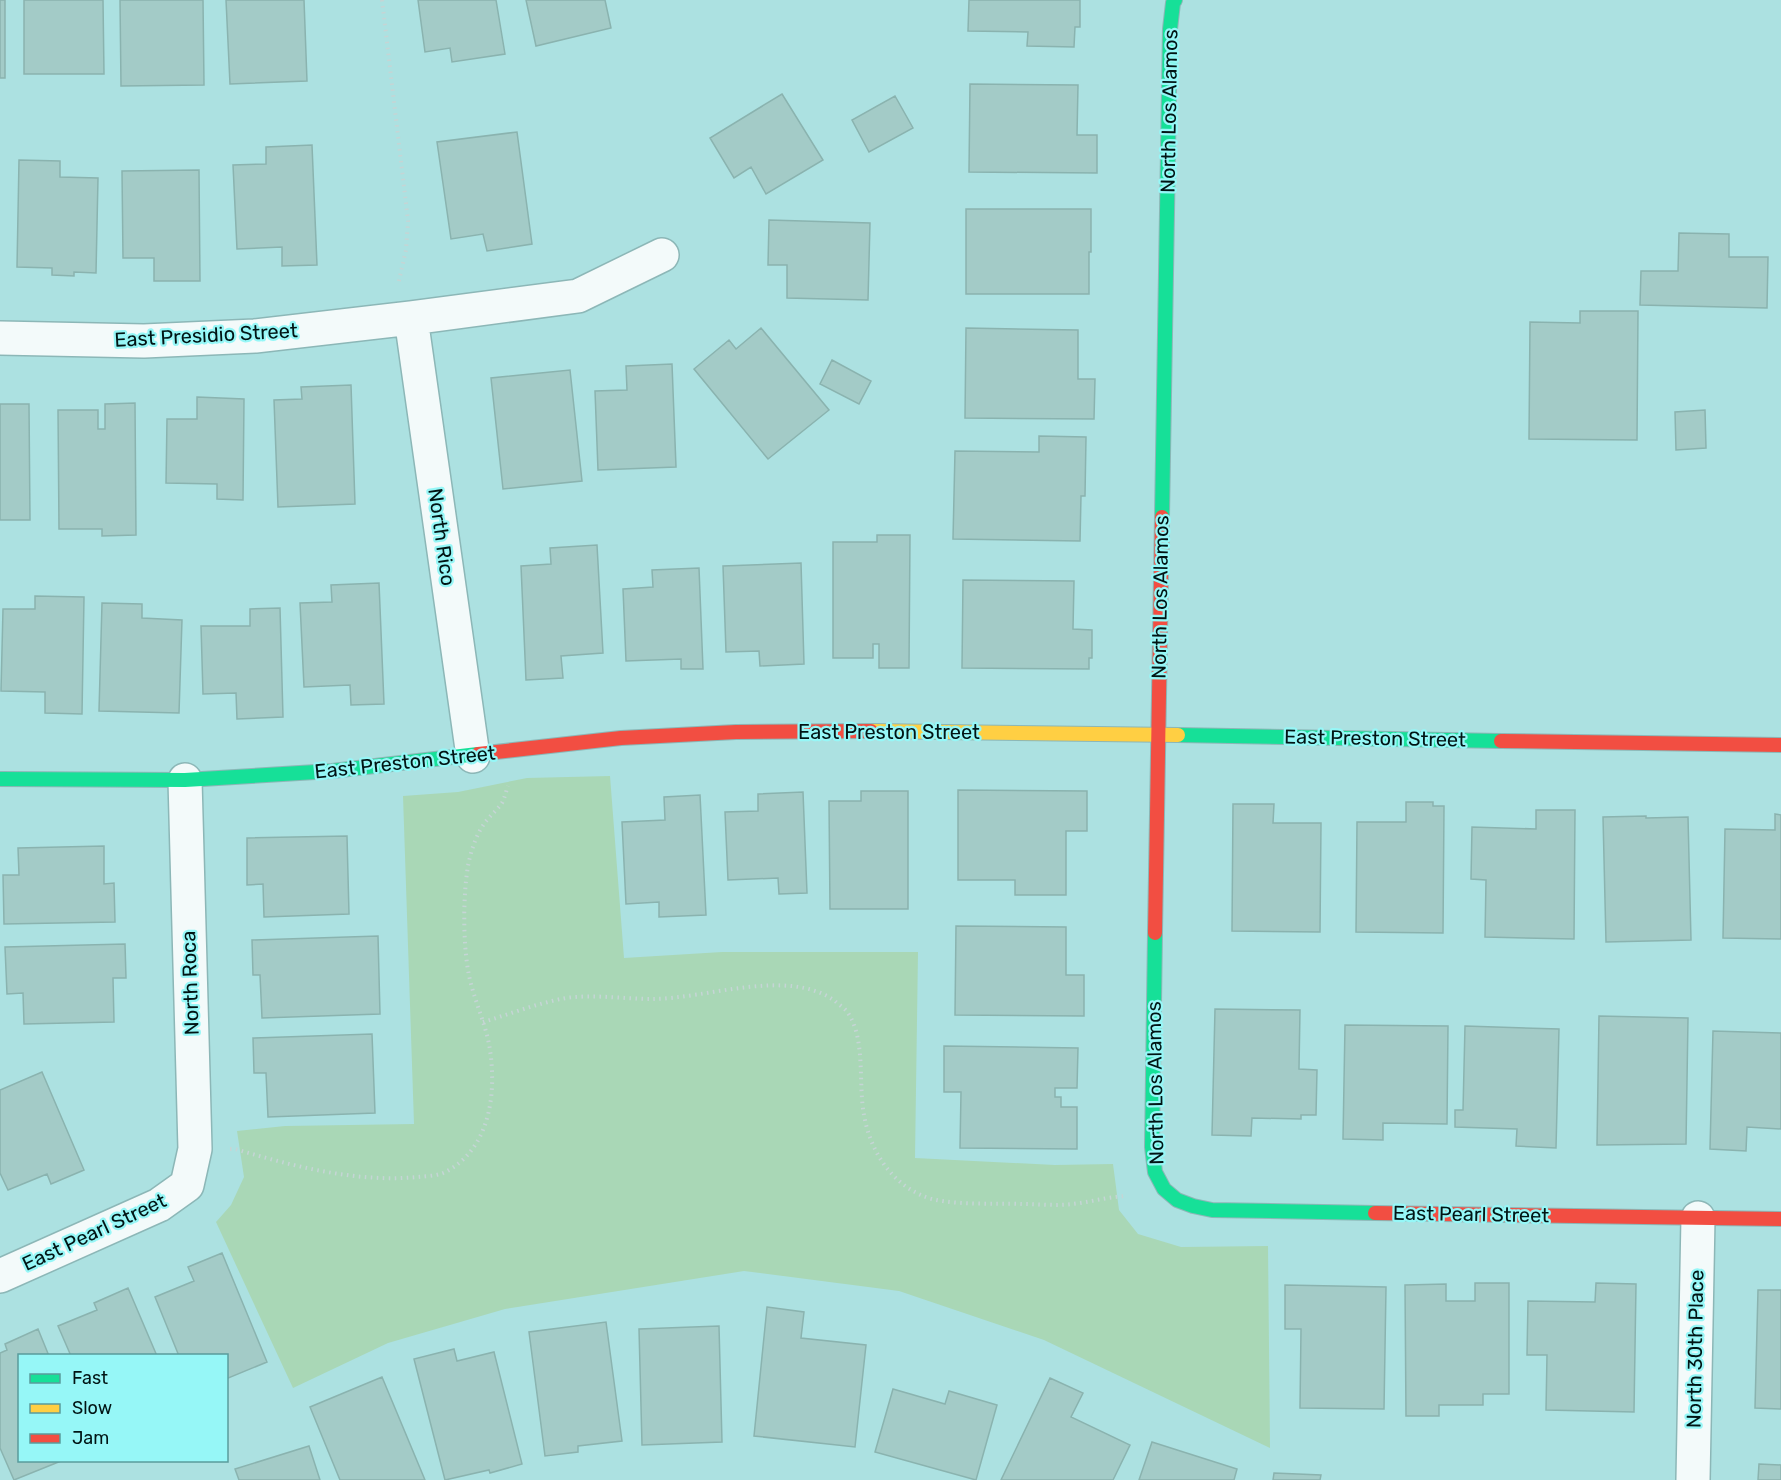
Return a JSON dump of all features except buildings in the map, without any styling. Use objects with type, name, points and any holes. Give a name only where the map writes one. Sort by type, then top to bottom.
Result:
[{"type":"street","name":"North Los Alamos","points":[[1166,1192],[1155,1171],[1152,1147],[1170,29],[1175,0]]},
{"type":"street","name":"East Presidio Street","points":[[0,338],[144,341],[255,336],[406,319],[578,296],[662,255]]},
{"type":"street","name":"North Rico","points":[[406,319],[473,756]]},
{"type":"street","name":"East Preston Street","points":[[0,778],[185,780],[332,771],[621,738],[736,732],[851,731],[1781,745]]},
{"type":"street","name":"North Roca","points":[[185,780],[195,1149],[188,1185]]},
{"type":"street","name":"East Pearl Street","points":[[0,1276],[159,1205],[188,1185]]},
{"type":"street","name":"East Pearl Street","points":[[1166,1192],[1185,1205],[1212,1210],[1781,1219]]},
{"type":"street","name":"North 30th Place","points":[[1693,1480],[1698,1218]]},
{"type":"path","points":[[382,0],[408,221],[405,250],[397,287],[406,319]]},
{"type":"path","points":[[195,1149],[235,1149],[271,1160],[325,1171],[374,1177],[413,1178],[448,1171],[469,1154],[483,1132],[492,1103],[492,1076],[489,1045],[468,971],[465,945],[465,892],[468,864],[476,840],[485,822],[501,804],[508,785],[506,752]]},
{"type":"path","points":[[483,1022],[567,998],[654,999],[732,988],[788,986],[812,989],[848,1011],[856,1028],[864,1117],[874,1150],[887,1170],[903,1185],[924,1197],[953,1202],[1070,1205],[1118,1196],[1166,1192]]},
{"type":"green space","points":[[610,776],[624,958],[722,952],[918,952],[915,1158],[1055,1165],[1113,1164],[1119,1210],[1138,1234],[1181,1247],[1268,1246],[1270,1448],[1044,1340],[899,1291],[744,1271],[505,1309],[388,1343],[293,1388],[216,1222],[231,1205],[244,1177],[237,1131],[285,1126],[414,1124],[403,796],[458,792],[527,778]]},
{"type":"traffic: fast","points":[[1162,517],[1170,29],[1175,0]]},
{"type":"traffic: fast","points":[[1178,735],[1501,741]]},
{"type":"traffic: fast","points":[[0,779],[185,780],[332,771],[478,754]]},
{"type":"traffic: fast","points":[[1155,933],[1152,1147],[1155,1172],[1164,1189],[1177,1200],[1212,1210],[1375,1213]]},
{"type":"traffic: slow","points":[[871,731],[1178,735]]},
{"type":"traffic: jam","points":[[1155,933],[1162,517]]},
{"type":"traffic: jam","points":[[478,754],[621,738],[736,732],[871,731]]},
{"type":"traffic: jam","points":[[1501,741],[1781,745]]},
{"type":"traffic: jam","points":[[1375,1213],[1781,1219]]}]
